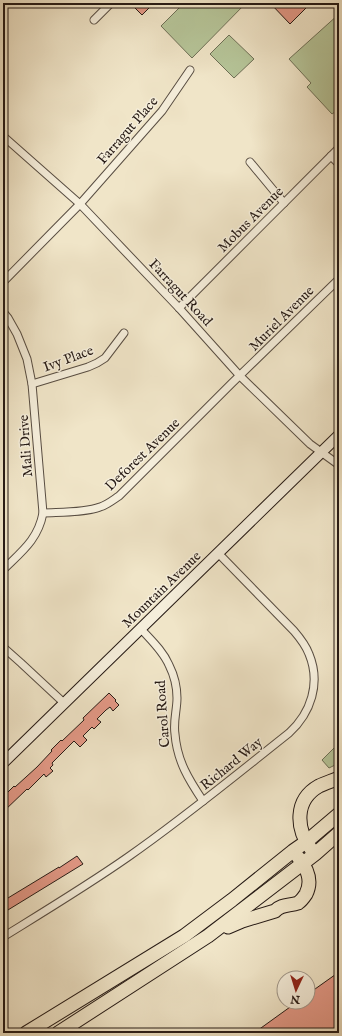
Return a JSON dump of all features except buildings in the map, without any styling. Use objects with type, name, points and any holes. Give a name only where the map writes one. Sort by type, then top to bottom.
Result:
[{"type":"highway","points":[[315,854],[306,842],[301,827],[299,819],[302,804],[308,795],[318,786],[339,778]]},
{"type":"highway","points":[[26,1033],[184,936],[306,842],[339,814]]},
{"type":"highway","points":[[58,1033],[208,936],[315,854],[339,833]]},
{"type":"highway","points":[[208,936],[242,921],[275,911],[278,907],[299,902],[305,896],[309,888],[310,881],[308,871],[303,862],[293,851]]},
{"type":"street","points":[[94,20],[110,3]]},
{"type":"street","name":"Farragut Place","points":[[3,282],[80,204],[162,111],[190,70]]},
{"type":"street","name":"Farragut Road","points":[[3,136],[80,204],[179,308],[240,376],[310,444],[339,465]]},
{"type":"street","name":"Mobus Avenue","points":[[179,308],[339,148]]},
{"type":"street","points":[[331,156],[339,164]]},
{"type":"street","points":[[250,162],[284,203]]},
{"type":"street","name":"Muriel Avenue","points":[[240,376],[339,279]]},
{"type":"street","name":"Mali Drive","points":[[3,312],[17,334],[27,359],[32,384],[43,513],[41,524],[37,533],[28,545],[3,570]]},
{"type":"street","name":"Ivy Place","points":[[32,384],[88,368],[98,363],[105,358],[124,333]]},
{"type":"street","name":"Deforest Avenue","points":[[43,513],[93,509],[110,502],[119,496],[240,376]]},
{"type":"street","name":"Mountain Avenue","points":[[3,763],[339,435]]},
{"type":"street","name":"Richard Way","points":[[3,936],[128,856],[203,801],[297,725],[304,716],[313,694],[314,681],[313,667],[303,642],[218,553]]},
{"type":"street","name":"Carol Road","points":[[141,629],[163,653],[171,670],[176,692],[174,733],[179,755],[185,771],[203,801]]},
{"type":"street","points":[[3,647],[64,703]]},
{"type":"green space","points":[[184,3],[246,3],[192,58],[161,26]]},
{"type":"green space","points":[[339,14],[339,109],[332,114],[307,87],[311,83],[289,59]]},
{"type":"green space","points":[[229,35],[254,59],[234,78],[210,54]]},
{"type":"green space","points":[[339,743],[339,763],[329,768],[322,760]]}]
